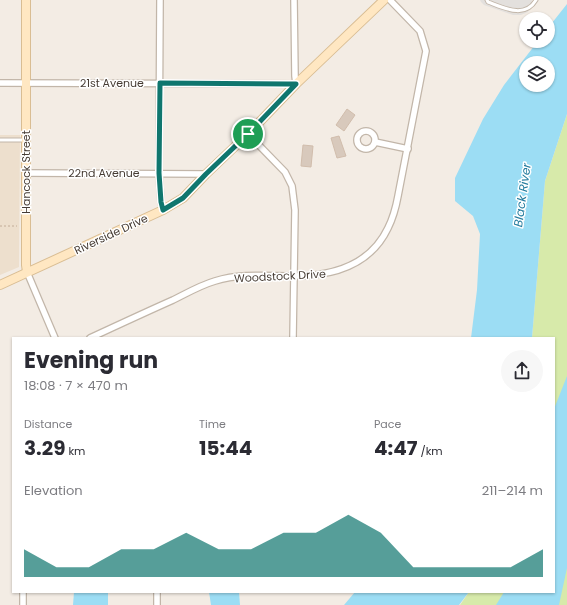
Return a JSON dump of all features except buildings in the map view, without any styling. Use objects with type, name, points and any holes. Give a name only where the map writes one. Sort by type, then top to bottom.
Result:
[{"type":"street","name":"Hancock Street","points":[[26,0],[26,265],[27,272],[55,337]]},
{"type":"street","points":[[160,0],[159,173],[163,210]]},
{"type":"street","points":[[294,0],[296,84]]},
{"type":"street","name":"Riverside Drive","points":[[0,285],[163,210],[183,198],[296,84],[384,0]]},
{"type":"street","name":"Woodstock Drive","points":[[92,337],[215,281],[238,276],[253,275],[293,276],[326,274],[344,269],[361,259],[378,243],[388,228],[394,214],[425,61],[426,47],[420,31],[390,0]]},
{"type":"street","name":"21st Avenue","points":[[0,83],[296,84]]},
{"type":"street","points":[[248,134],[285,172],[292,186],[295,210],[293,337]]},
{"type":"street","points":[[375,142],[408,148]]},
{"type":"street","name":"22nd Avenue","points":[[26,173],[206,174]]},
{"type":"street","points":[[23,593],[23,605]]},
{"type":"street","points":[[157,593],[157,605]]},
{"type":"lane","points":[[487,0],[488,2],[515,11],[527,9],[534,4],[536,0]]},
{"type":"lane","points":[[0,140],[26,140]]},
{"type":"path","points":[[0,226],[17,226]]},
{"type":"shaded area","points":[[480,0],[532,0],[528,12],[519,12],[519,15],[513,15],[484,5]]},
{"type":"shaded area","points":[[0,135],[20,135],[19,267],[0,275]]},
{"type":"green space","points":[[567,114],[567,605],[460,605],[468,593],[555,593],[555,337],[532,337],[545,181]]},
{"type":"water","name":"Black River","points":[[567,4],[567,114],[545,181],[532,337],[471,337],[477,290],[480,234],[473,216],[455,201],[455,178],[483,119],[504,85],[519,66],[519,92],[555,92],[555,56],[526,56],[533,48],[555,48],[555,19]]},
{"type":"water","points":[[567,376],[567,568],[559,605],[496,605],[503,593],[555,593],[555,406]]},
{"type":"water","points":[[74,593],[108,593],[108,605],[73,605]]},
{"type":"water","points":[[209,593],[239,593],[240,605],[211,605]]},
{"type":"water","points":[[354,593],[468,593],[459,605],[344,605]]},
{"type":"route","points":[[160,83],[296,84],[248,134],[183,198],[163,210],[159,173],[160,83]]}]
